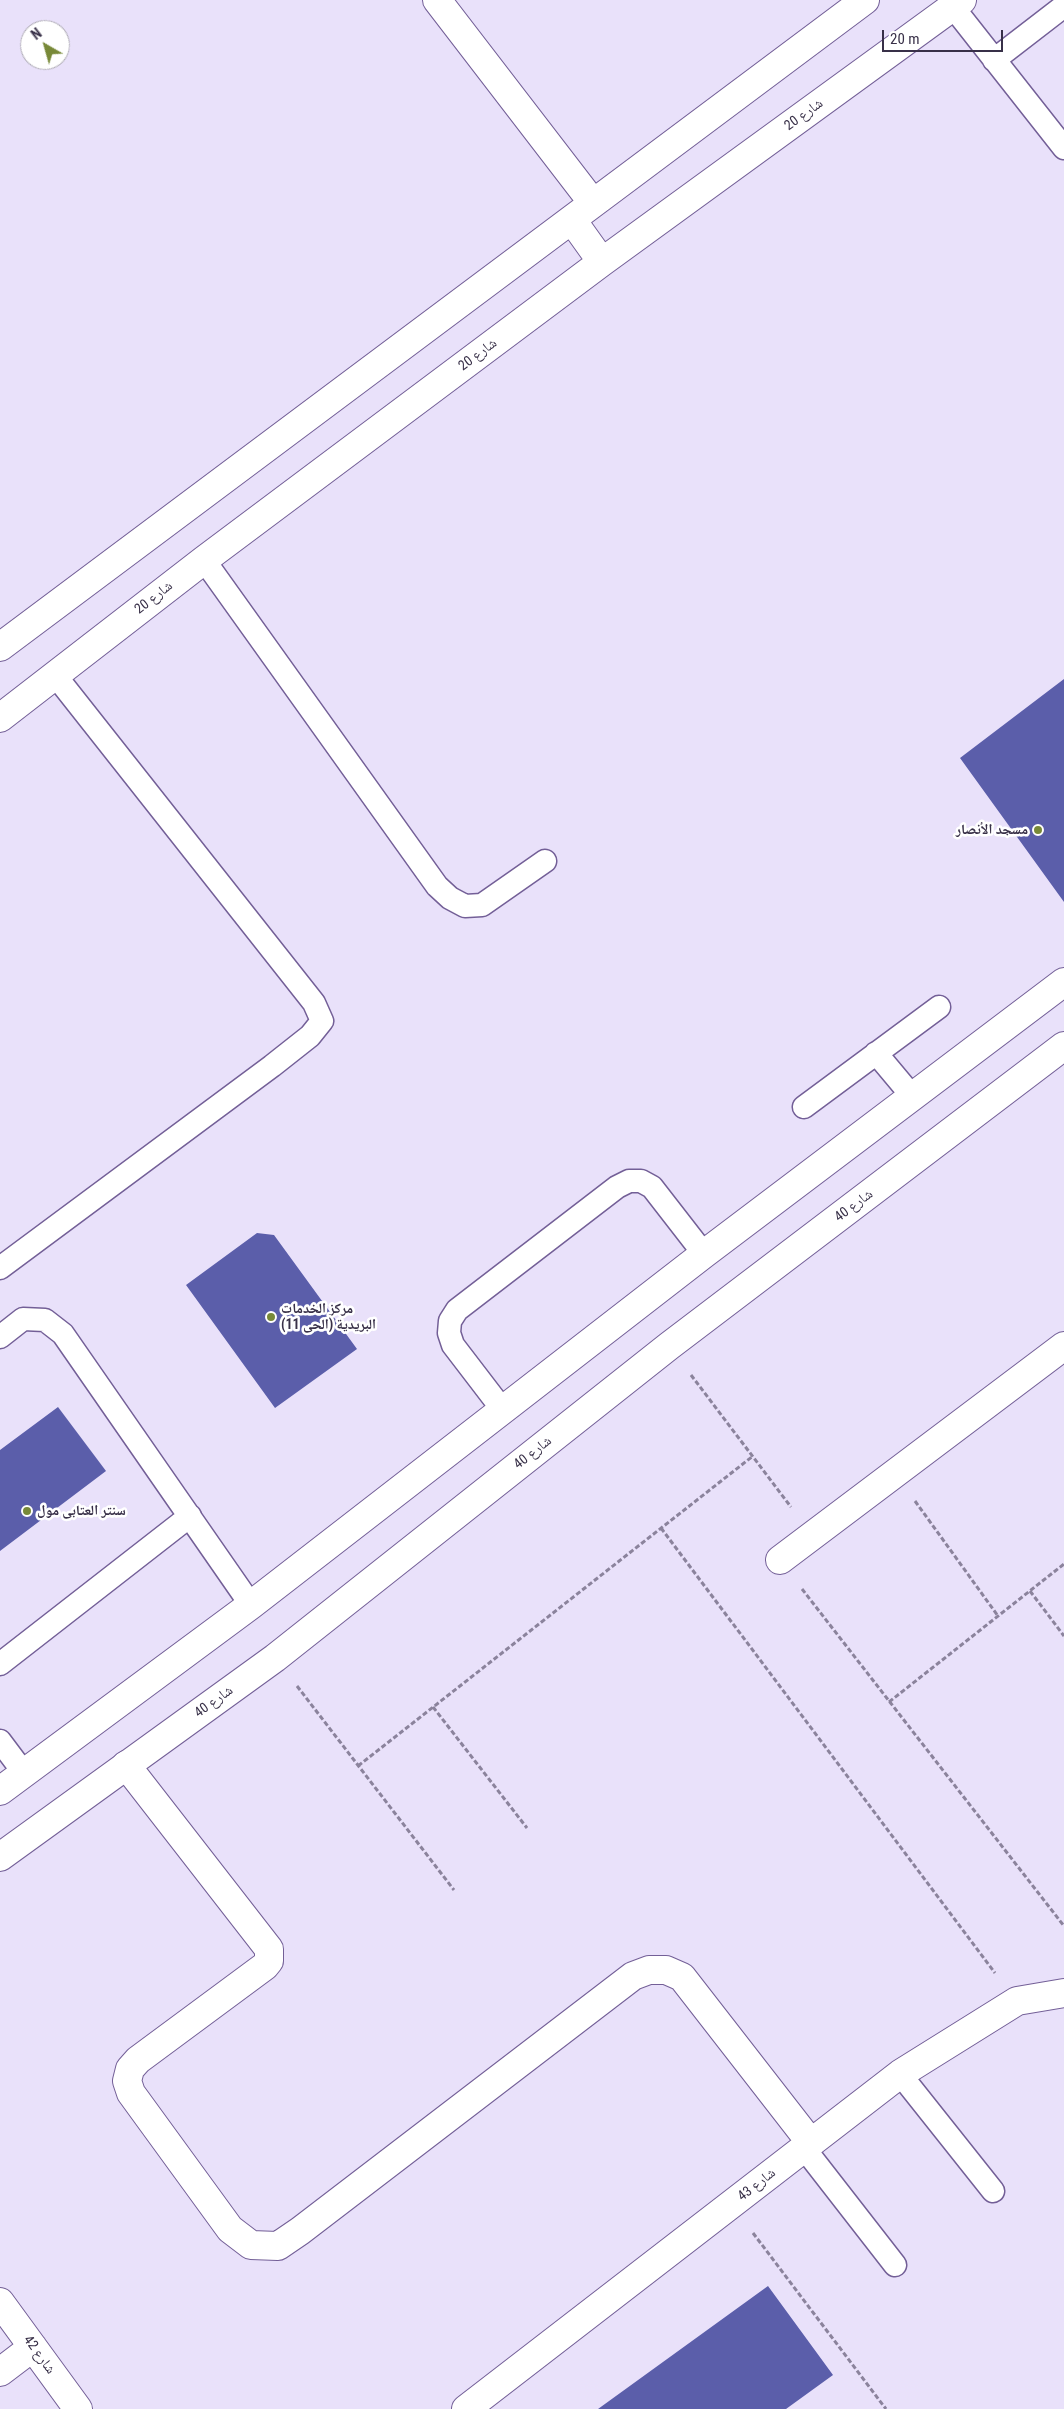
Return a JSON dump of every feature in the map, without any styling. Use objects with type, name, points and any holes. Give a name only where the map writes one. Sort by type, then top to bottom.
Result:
[{"type":"street","points":[[438,0],[593,203]]},
{"type":"street","points":[[0,647],[866,0]]},
{"type":"street","name":"شارع 20","points":[[0,718],[204,560],[602,262],[954,2]]},
{"type":"street","points":[[572,220],[602,262]]},
{"type":"street","points":[[0,1791],[251,1605],[704,1254],[1064,982]]},
{"type":"street","name":"شارع 40","points":[[0,1856],[275,1658],[669,1346],[1064,1046]]},
{"type":"street","points":[[780,1560],[1064,1346]]},
{"type":"street","points":[[126,1765],[269,1949],[269,1961],[265,1966],[138,2060],[130,2069],[127,2081],[131,2093],[230,2229],[251,2245],[278,2246],[300,2231],[633,1976],[649,1970],[666,1970],[682,1977],[808,2146]]},
{"type":"street","name":"شارع 43","points":[[466,2409],[900,2074],[1017,2001],[1064,1993]]},
{"type":"street","name":"شارع 42","points":[[0,2302],[78,2409]]},
{"type":"street","points":[[0,2372],[33,2347]]},
{"type":"lane","points":[[954,2],[994,60],[1064,148]]},
{"type":"lane","points":[[994,60],[1064,6]]},
{"type":"lane","points":[[204,560],[437,886],[450,898],[465,906],[482,905],[545,861]]},
{"type":"lane","points":[[0,1268],[272,1066],[310,1036],[322,1021],[314,1003],[55,675]]},
{"type":"lane","points":[[804,1107],[939,1007]]},
{"type":"lane","points":[[876,1053],[912,1096]]},
{"type":"lane","points":[[502,1409],[453,1346],[449,1333],[450,1321],[457,1310],[586,1210],[617,1187],[629,1181],[641,1181],[652,1187],[704,1254]]},
{"type":"lane","points":[[0,1337],[23,1319],[45,1320],[63,1334],[251,1605]]},
{"type":"lane","points":[[0,1664],[190,1516]]},
{"type":"lane","points":[[0,1741],[24,1773]]},
{"type":"lane","points":[[900,2074],[994,2191]]},
{"type":"lane","points":[[808,2146],[895,2265]]},
{"type":"path","points":[[669,1346],[813,1535]]},
{"type":"path","points":[[358,1766],[753,1456]]},
{"type":"path","points":[[896,1473],[998,1616]]},
{"type":"path","points":[[661,1528],[1017,2001]]},
{"type":"path","points":[[780,1560],[1064,1926]]},
{"type":"path","points":[[889,1702],[1064,1564]]},
{"type":"path","points":[[1030,1591],[1064,1636]]},
{"type":"path","points":[[275,1658],[454,1890]]},
{"type":"path","points":[[433,1707],[527,1828]]},
{"type":"path","points":[[731,2205],[886,2409]]},
{"type":"building","name":"مسجد الأنصار","points":[[1064,679],[1064,902],[960,758]]},
{"type":"building","name":"مركز الخدمات البريدية (الحى 11)","points":[[257,1233],[274,1235],[357,1349],[275,1408],[186,1285]]},
{"type":"building","name":"سنتر العتابى مول","points":[[58,1407],[106,1471],[0,1551],[0,1450]]},
{"type":"building","points":[[768,2286],[833,2375],[786,2409],[598,2409]]},
{"type":"place","name":"مسجد الأنصار","points":[[1038,830]]},
{"type":"place","name":"مركز الخدمات البريدية (الحى 11)","points":[[271,1317]]},
{"type":"place","name":"سنتر العتابى مول","points":[[27,1511]]}]
